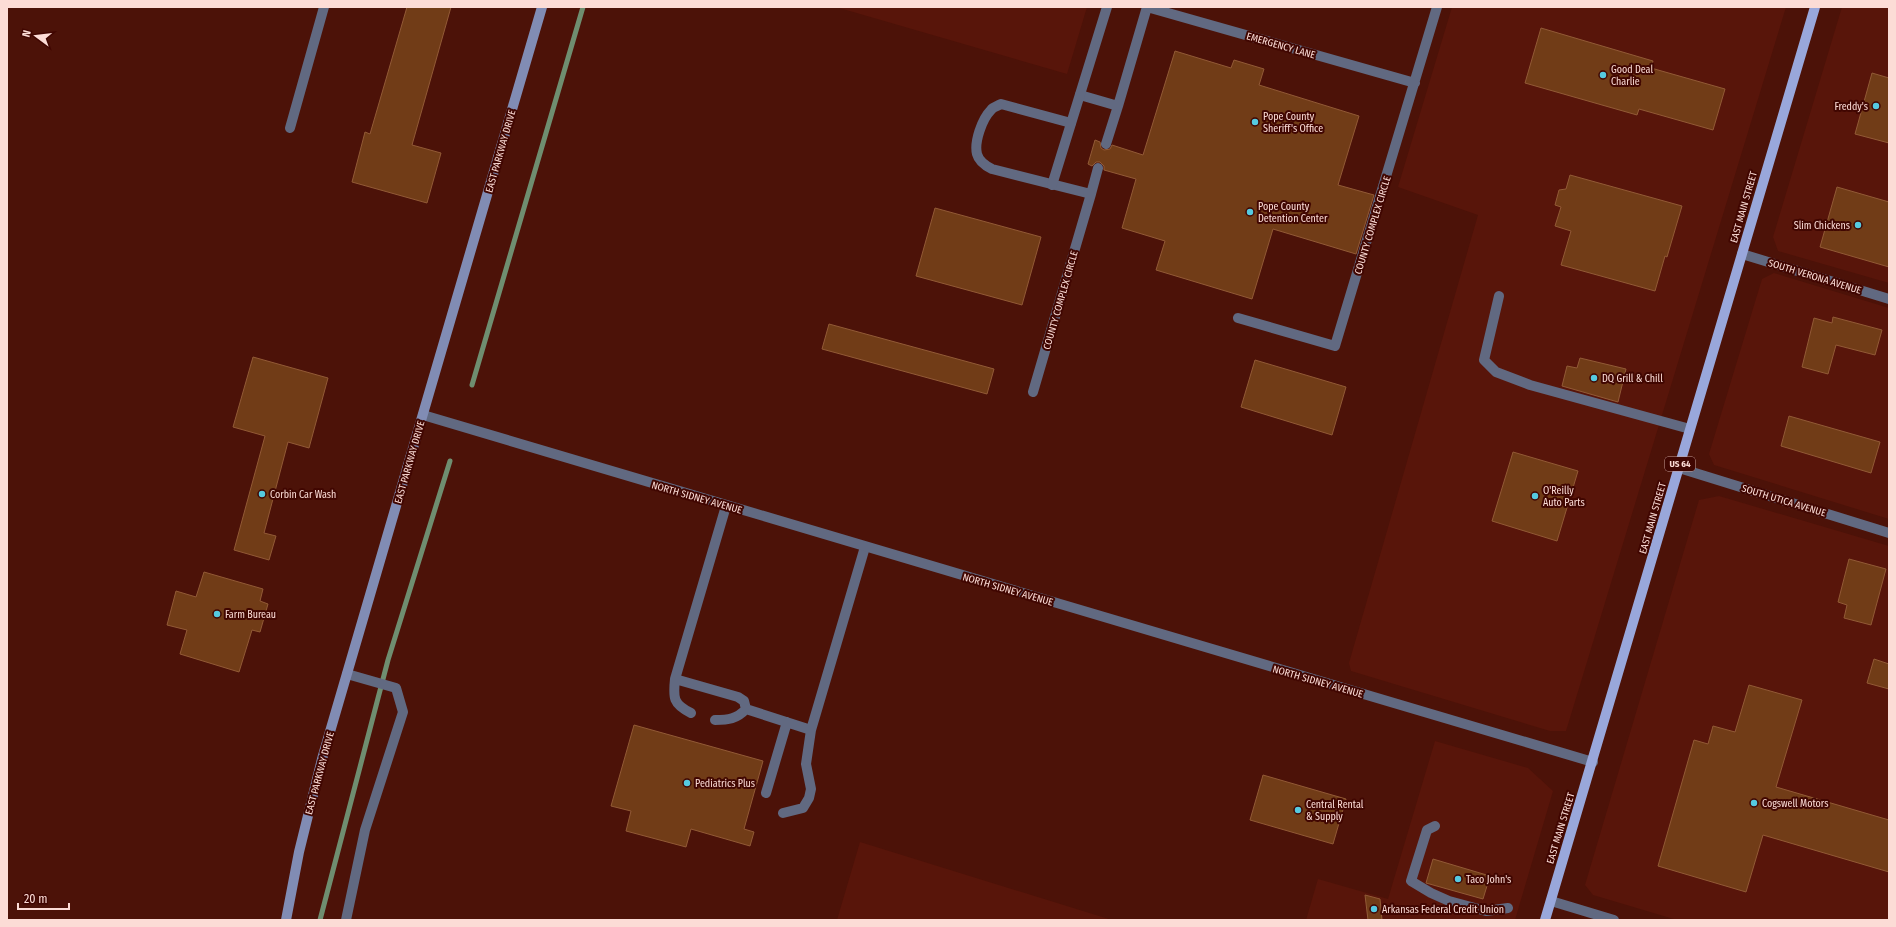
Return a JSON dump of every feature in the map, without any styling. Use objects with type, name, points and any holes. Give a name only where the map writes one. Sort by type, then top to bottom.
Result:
[{"type":"main road","name":"EAST PARKWAY DRIVE","points":[[286,920],[299,852],[322,759],[542,7]]},
{"type":"main road","name":"EAST MAIN STREET","points":[[1545,920],[1815,7]]},
{"type":"street","points":[[290,128],[324,7]]},
{"type":"street","points":[[1052,184],[1107,7]]},
{"type":"street","points":[[1106,144],[1147,7]]},
{"type":"street","name":"EMERGENCY LANE","points":[[1147,7],[1415,82]]},
{"type":"street","name":"COUNTY COMPLEX CIRCLE","points":[[1238,318],[1335,346],[1437,7]]},
{"type":"street","points":[[1080,95],[1118,106]]},
{"type":"street","points":[[1071,122],[1002,104],[992,109],[985,118],[976,146],[977,156],[983,164],[992,169],[1091,194]]},
{"type":"street","name":"COUNTY COMPLEX CIRCLE","points":[[1033,392],[1098,168]]},
{"type":"street","name":"SOUTH VERONA AVENUE","points":[[1742,254],[1889,299]]},
{"type":"street","points":[[1499,296],[1484,360],[1496,372],[1530,385],[1690,429]]},
{"type":"street","name":"NORTH SIDNEY AVENUE","points":[[423,416],[1592,762]]},
{"type":"street","name":"SOUTH UTICA AVENUE","points":[[1679,468],[1889,533]]},
{"type":"street","points":[[691,713],[681,708],[676,702],[674,691],[675,679],[726,506]]},
{"type":"street","points":[[783,813],[803,808],[809,798],[811,780],[806,764],[811,730],[865,547]]},
{"type":"street","points":[[346,920],[365,830],[403,712],[396,688],[347,674]]},
{"type":"street","points":[[675,679],[738,697],[744,701],[746,709]]},
{"type":"street","points":[[746,709],[811,730]]},
{"type":"street","points":[[715,720],[734,718],[746,709]]},
{"type":"street","points":[[766,793],[787,722]]},
{"type":"street","points":[[1435,826],[1428,830],[1411,881],[1431,893],[1449,901],[1486,911],[1508,908]]},
{"type":"street","points":[[1551,901],[1614,920]]},
{"type":"shaded area","points":[[836,7],[1087,7],[1067,74]]},
{"type":"shaded area","points":[[1452,7],[1786,7],[1566,731],[1550,731],[1351,671],[1349,663],[1478,215],[1398,187]]},
{"type":"shaded area","points":[[1842,7],[1889,7],[1889,283],[1778,251],[1773,237]]},
{"type":"shaded area","points":[[1774,273],[1889,308],[1889,519],[1714,465],[1709,454],[1762,279]]},
{"type":"shaded area","points":[[1719,496],[1889,546],[1889,920],[1677,920],[1593,895],[1585,885],[1699,500]]},
{"type":"shaded area","points":[[1435,741],[1528,768],[1553,791],[1515,920],[1306,920],[1318,879],[1388,899]]},
{"type":"shaded area","points":[[860,842],[1112,920],[837,920]]},
{"type":"building","points":[[407,7],[451,7],[412,145],[441,153],[427,203],[352,182],[365,132],[370,134]]},
{"type":"building","name":"Good Deal Charlie","points":[[1541,28],[1653,61],[1651,68],[1725,89],[1713,130],[1639,109],[1637,115],[1525,83]]},
{"type":"building","name":"Pope County Detention Center","points":[[1175,51],[1231,68],[1234,60],[1264,69],[1259,85],[1359,116],[1338,185],[1374,195],[1356,254],[1273,229],[1252,299],[1156,270],[1165,241],[1122,228],[1136,179],[1104,170],[1104,166],[1100,162],[1096,162],[1092,166],[1088,164],[1095,140],[1100,142],[1101,148],[1104,150],[1110,149],[1112,145],[1143,155]]},
{"type":"building","name":"Freddy's","points":[[1872,73],[1889,78],[1889,143],[1855,134]]},
{"type":"building","points":[[1570,175],[1682,206],[1655,291],[1561,265],[1571,231],[1555,226],[1561,207],[1555,205],[1559,190],[1566,189]]},
{"type":"building","name":"Slim Chickens","points":[[1837,187],[1889,202],[1889,267],[1820,247]]},
{"type":"building","points":[[935,208],[1041,237],[1022,305],[916,276]]},
{"type":"building","points":[[1833,317],[1882,330],[1875,355],[1836,345],[1828,374],[1802,367],[1814,318],[1832,323]]},
{"type":"building","points":[[829,324],[994,369],[987,394],[822,349]]},
{"type":"building","points":[[253,357],[328,378],[309,448],[288,442],[264,533],[276,536],[269,560],[234,550],[265,436],[233,427]]},
{"type":"building","name":"DQ Grill & Chill","points":[[1580,358],[1626,369],[1618,402],[1562,386],[1567,366],[1577,368]]},
{"type":"building","points":[[1255,360],[1346,387],[1332,435],[1241,407]]},
{"type":"building","points":[[1789,416],[1880,442],[1871,473],[1781,446]]},
{"type":"building","name":"O'Reilly Auto Parts","points":[[1513,452],[1578,471],[1557,541],[1492,521]]},
{"type":"building","points":[[1849,559],[1886,569],[1871,625],[1844,618],[1847,605],[1838,602]]},
{"type":"building","name":"Farm Bureau","points":[[204,572],[263,589],[260,601],[268,604],[260,632],[252,630],[239,672],[180,654],[187,630],[167,625],[176,591],[196,597]]},
{"type":"building","points":[[1874,659],[1889,664],[1889,689],[1867,683]]},
{"type":"building","name":"Cogswell Motors","points":[[1749,685],[1802,700],[1776,787],[1889,820],[1889,872],[1763,835],[1746,892],[1658,866],[1694,740],[1708,744],[1713,726],[1735,732]]},
{"type":"building","name":"Pediatrics Plus","points":[[634,725],[763,761],[744,829],[754,832],[750,846],[691,829],[686,847],[626,831],[631,811],[611,806]]},
{"type":"building","name":"Central Rental & Supply","points":[[1263,775],[1346,799],[1333,844],[1250,820]]},
{"type":"building","name":"Taco John's","points":[[1433,859],[1490,876],[1483,899],[1426,883]]},
{"type":"building","name":"Arkansas Federal Credit Union","points":[[1365,895],[1380,899],[1382,920],[1368,920]]},
{"type":"waterway","points":[[472,385],[583,7]]},
{"type":"waterway","points":[[320,920],[388,660],[450,461]]},
{"type":"place","name":"Good Deal Charlie","points":[[1603,75]]},
{"type":"place","name":"Freddy's","points":[[1876,106]]},
{"type":"place","name":"Pope County Sheriff's Office","points":[[1255,122]]},
{"type":"place","name":"Pope County Detention Center","points":[[1250,212]]},
{"type":"place","name":"Slim Chickens","points":[[1858,225]]},
{"type":"place","name":"DQ Grill & Chill","points":[[1594,378]]},
{"type":"place","name":"Corbin Car Wash","points":[[262,494]]},
{"type":"place","name":"O'Reilly Auto Parts","points":[[1535,496]]},
{"type":"place","name":"Farm Bureau","points":[[217,614]]},
{"type":"place","name":"Pediatrics Plus","points":[[687,783]]},
{"type":"place","name":"Cogswell Motors","points":[[1754,803]]},
{"type":"place","name":"Central Rental & Supply","points":[[1298,810]]},
{"type":"place","name":"Taco John's","points":[[1458,879]]},
{"type":"place","name":"Arkansas Federal Credit Union","points":[[1374,909]]}]
